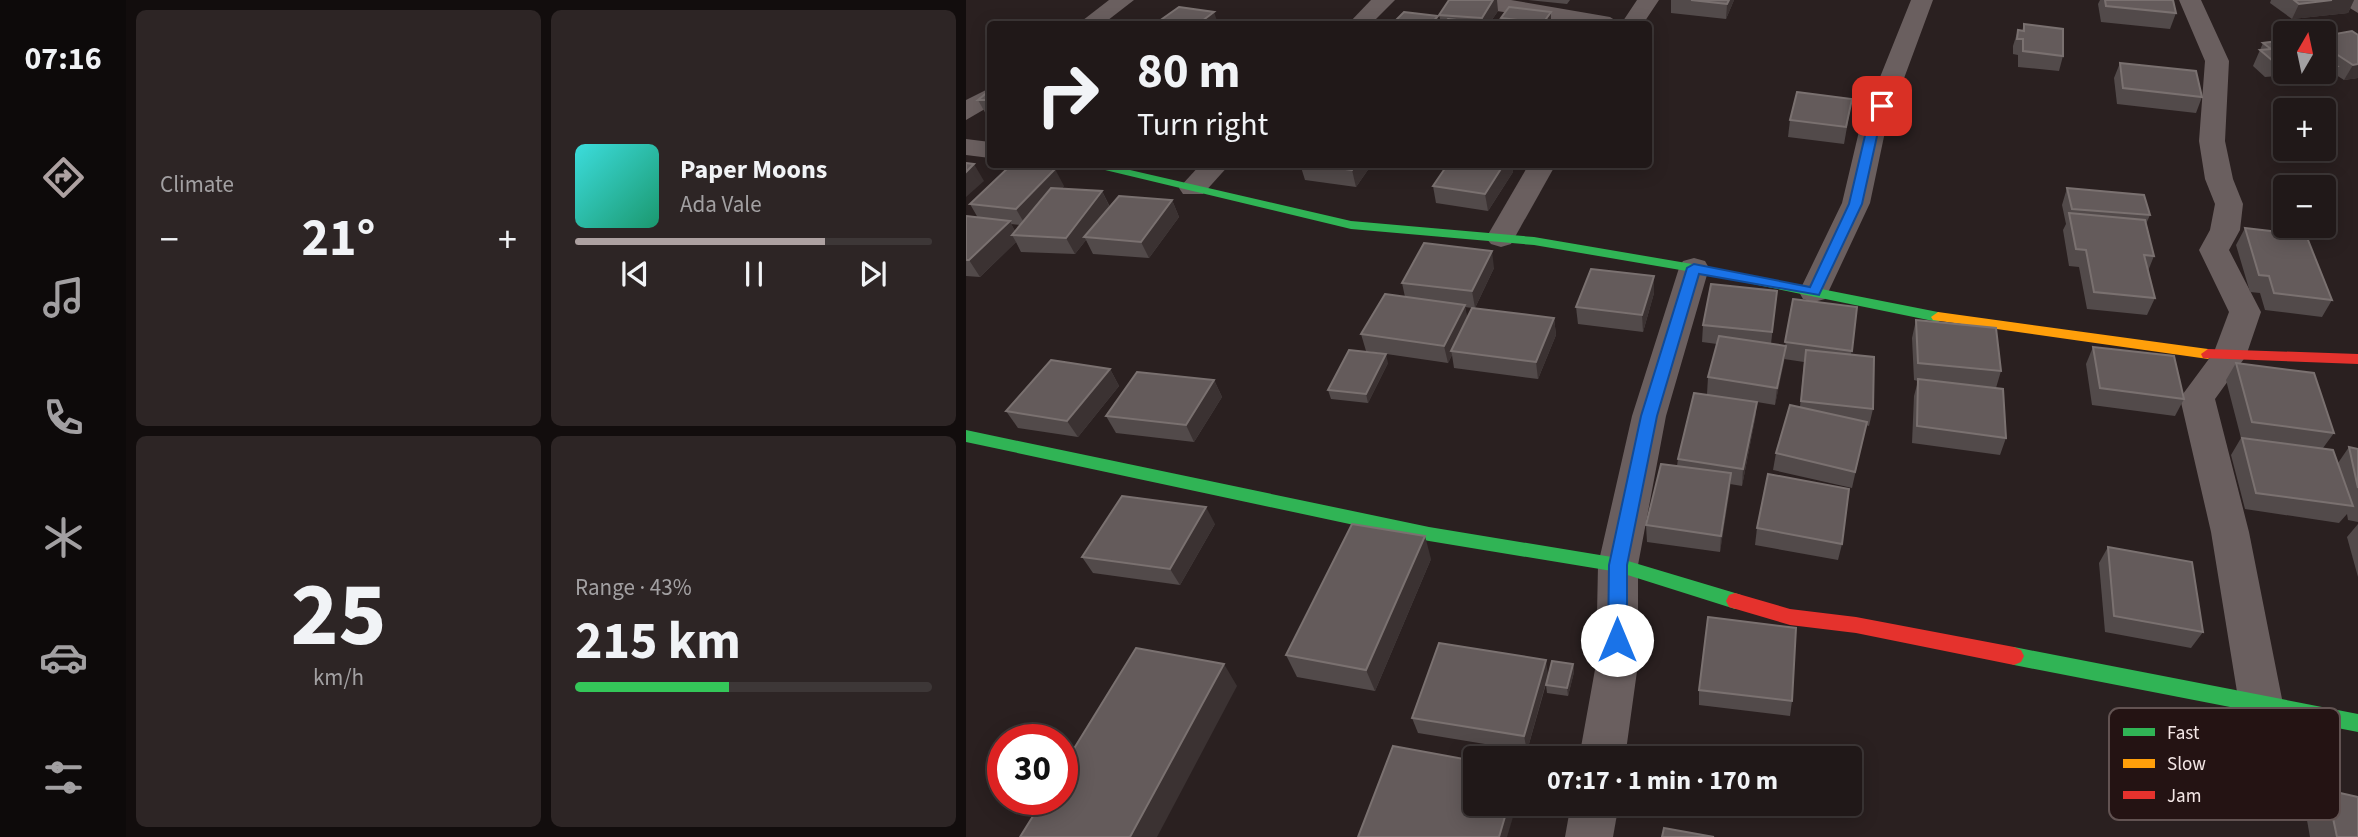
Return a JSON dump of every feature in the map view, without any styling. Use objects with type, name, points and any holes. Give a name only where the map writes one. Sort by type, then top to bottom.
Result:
[{"type":"street","points":[[1093,21],[1123,0]]},
{"type":"street","points":[[1362,21],[1384,0]]},
{"type":"street","points":[[1474,0],[1593,21]]},
{"type":"street","points":[[1634,21],[1648,0]]},
{"type":"street","points":[[1814,292],[1856,204],[1873,127],[1922,0]]},
{"type":"street","points":[[2189,0],[2217,61],[2213,141],[2219,179],[2230,204],[2225,230],[2214,250],[2245,312],[2229,356],[2197,398],[2230,532],[2261,704]]},
{"type":"street","points":[[2348,0],[2358,6]]},
{"type":"street","points":[[966,112],[987,96]]},
{"type":"street","points":[[966,147],[987,150]]},
{"type":"street","points":[[1104,168],[1352,225],[1534,241],[1694,268],[1944,318],[2128,345],[2229,356],[2358,359]]},
{"type":"street","points":[[1194,188],[1213,168]]},
{"type":"street","points":[[1501,238],[1541,168]]},
{"type":"street","points":[[1604,746],[1617,664],[1618,565],[1649,416],[1694,268]]},
{"type":"street","points":[[966,436],[1429,534],[1618,565],[1790,617],[1856,625],[2281,708]]},
{"type":"street","points":[[2340,719],[2358,723]]},
{"type":"street","points":[[1588,837],[1592,816]]},
{"type":"building","points":[[1449,0],[1493,0],[1482,18],[1439,15]]},
{"type":"building","points":[[1691,0],[1729,0],[1727,4]]},
{"type":"building","points":[[2105,0],[2173,0],[2176,13],[2106,6]]},
{"type":"building","points":[[2294,0],[2332,0],[2299,4]]},
{"type":"building","points":[[1179,7],[1214,12],[1202,21],[1159,21]]},
{"type":"building","points":[[1509,7],[1551,12],[1544,21],[1501,18]]},
{"type":"building","points":[[1404,12],[1438,16],[1434,21],[1395,21]]},
{"type":"building","points":[[2024,24],[2063,29],[2063,56],[2023,51],[2023,39],[2017,39],[2018,30],[2024,31]]},
{"type":"building","points":[[2352,31],[2358,35],[2358,64],[2353,65],[2336,54],[2336,34]]},
{"type":"building","points":[[2273,42],[2273,61],[2260,50],[2271,49],[2263,43]]},
{"type":"building","points":[[2120,63],[2196,71],[2202,97],[2123,88]]},
{"type":"building","points":[[987,92],[987,100],[978,100]]},
{"type":"building","points":[[1797,92],[1852,99],[1846,127],[1790,120]]},
{"type":"building","points":[[966,163],[974,164],[966,172]]},
{"type":"building","points":[[1008,168],[1055,169],[1016,209],[970,204]]},
{"type":"building","points":[[1445,168],[1501,168],[1485,194],[1433,186]]},
{"type":"building","points":[[1051,188],[1102,191],[1066,238],[1012,235]]},
{"type":"building","points":[[2067,188],[2144,195],[2150,215],[2072,209]]},
{"type":"building","points":[[1119,196],[1172,200],[1141,242],[1084,237]]},
{"type":"building","points":[[2069,213],[2145,220],[2154,256],[2144,255],[2155,298],[2094,292],[2086,250],[2076,249]]},
{"type":"building","points":[[966,216],[1010,221],[966,260]]},
{"type":"building","points":[[2245,228],[2273,231],[2273,238],[2307,238],[2332,300],[2274,293],[2269,276],[2259,275]]},
{"type":"building","points":[[1424,243],[1492,251],[1472,291],[1402,283]]},
{"type":"building","points":[[1591,269],[1654,276],[1642,315],[1576,307]]},
{"type":"building","points":[[1711,284],[1777,291],[1772,332],[1703,325]]},
{"type":"building","points":[[1385,294],[1465,305],[1444,346],[1361,334]]},
{"type":"building","points":[[1793,299],[1857,307],[1852,351],[1785,342]]},
{"type":"building","points":[[1472,308],[1554,318],[1536,362],[1451,351]]},
{"type":"building","points":[[1916,320],[1996,328],[2001,371],[1918,363]]},
{"type":"building","points":[[1719,336],[1786,346],[1777,388],[1708,377]]},
{"type":"building","points":[[2093,347],[2174,356],[2184,399],[2100,388]]},
{"type":"building","points":[[1349,350],[1386,354],[1366,394],[1328,390]]},
{"type":"building","points":[[1806,350],[1874,357],[1873,409],[1801,401]]},
{"type":"building","points":[[1051,360],[1110,369],[1067,421],[1006,411]]},
{"type":"building","points":[[2236,363],[2314,373],[2334,433],[2252,422]]},
{"type":"building","points":[[1137,372],[1214,380],[1186,425],[1106,416]]},
{"type":"building","points":[[1918,379],[2003,389],[2006,438],[1917,426]]},
{"type":"building","points":[[1694,393],[1757,402],[1743,469],[1678,459]]},
{"type":"building","points":[[1790,405],[1867,422],[1855,472],[1776,453]]},
{"type":"building","points":[[2242,438],[2333,450],[2353,506],[2256,493]]},
{"type":"building","points":[[2349,447],[2358,449],[2358,488]]},
{"type":"building","points":[[1661,464],[1731,473],[1721,536],[1646,525]]},
{"type":"building","points":[[1768,474],[1849,489],[1842,544],[1757,528]]},
{"type":"building","points":[[1122,496],[1206,507],[1170,569],[1082,557]]},
{"type":"building","points":[[1352,524],[1425,536],[1366,670],[1286,655]]},
{"type":"building","points":[[2108,547],[2192,562],[2203,632],[2114,616]]},
{"type":"building","points":[[1708,617],[1796,628],[1792,701],[1699,690]]},
{"type":"building","points":[[1439,643],[1546,660],[1524,736],[1412,718]]},
{"type":"building","points":[[1136,648],[1224,664],[1130,837],[1020,837],[1034,815],[1078,815],[1078,742]]},
{"type":"building","points":[[1552,661],[1573,664],[1567,688],[1546,685]]},
{"type":"building","points":[[1393,746],[1463,759],[1463,816],[1505,816],[1499,837],[1358,837]]},
{"type":"building","points":[[2340,793],[2358,797],[2358,837],[2337,837],[2333,820],[2340,820]]},
{"type":"building","points":[[1664,828],[1714,837],[1662,837]]},
{"type":"traffic: fast","points":[[1103,168],[1351,225],[1534,241],[1704,270],[1938,317]]},
{"type":"traffic: fast","points":[[966,436],[1429,534],[1618,565],[1735,601]]},
{"type":"traffic: fast","points":[[2014,656],[2281,708]]},
{"type":"traffic: fast","points":[[2340,719],[2358,723]]},
{"type":"traffic: slow","points":[[1938,317],[2208,354]]},
{"type":"traffic: jam","points":[[2208,354],[2358,359]]},
{"type":"traffic: jam","points":[[1735,601],[1790,617],[1856,625],[2014,656]]},
{"type":"route","points":[[1617,640],[1618,565],[1649,416],[1694,268],[1814,292],[1856,204],[1873,127],[1882,106]]}]
